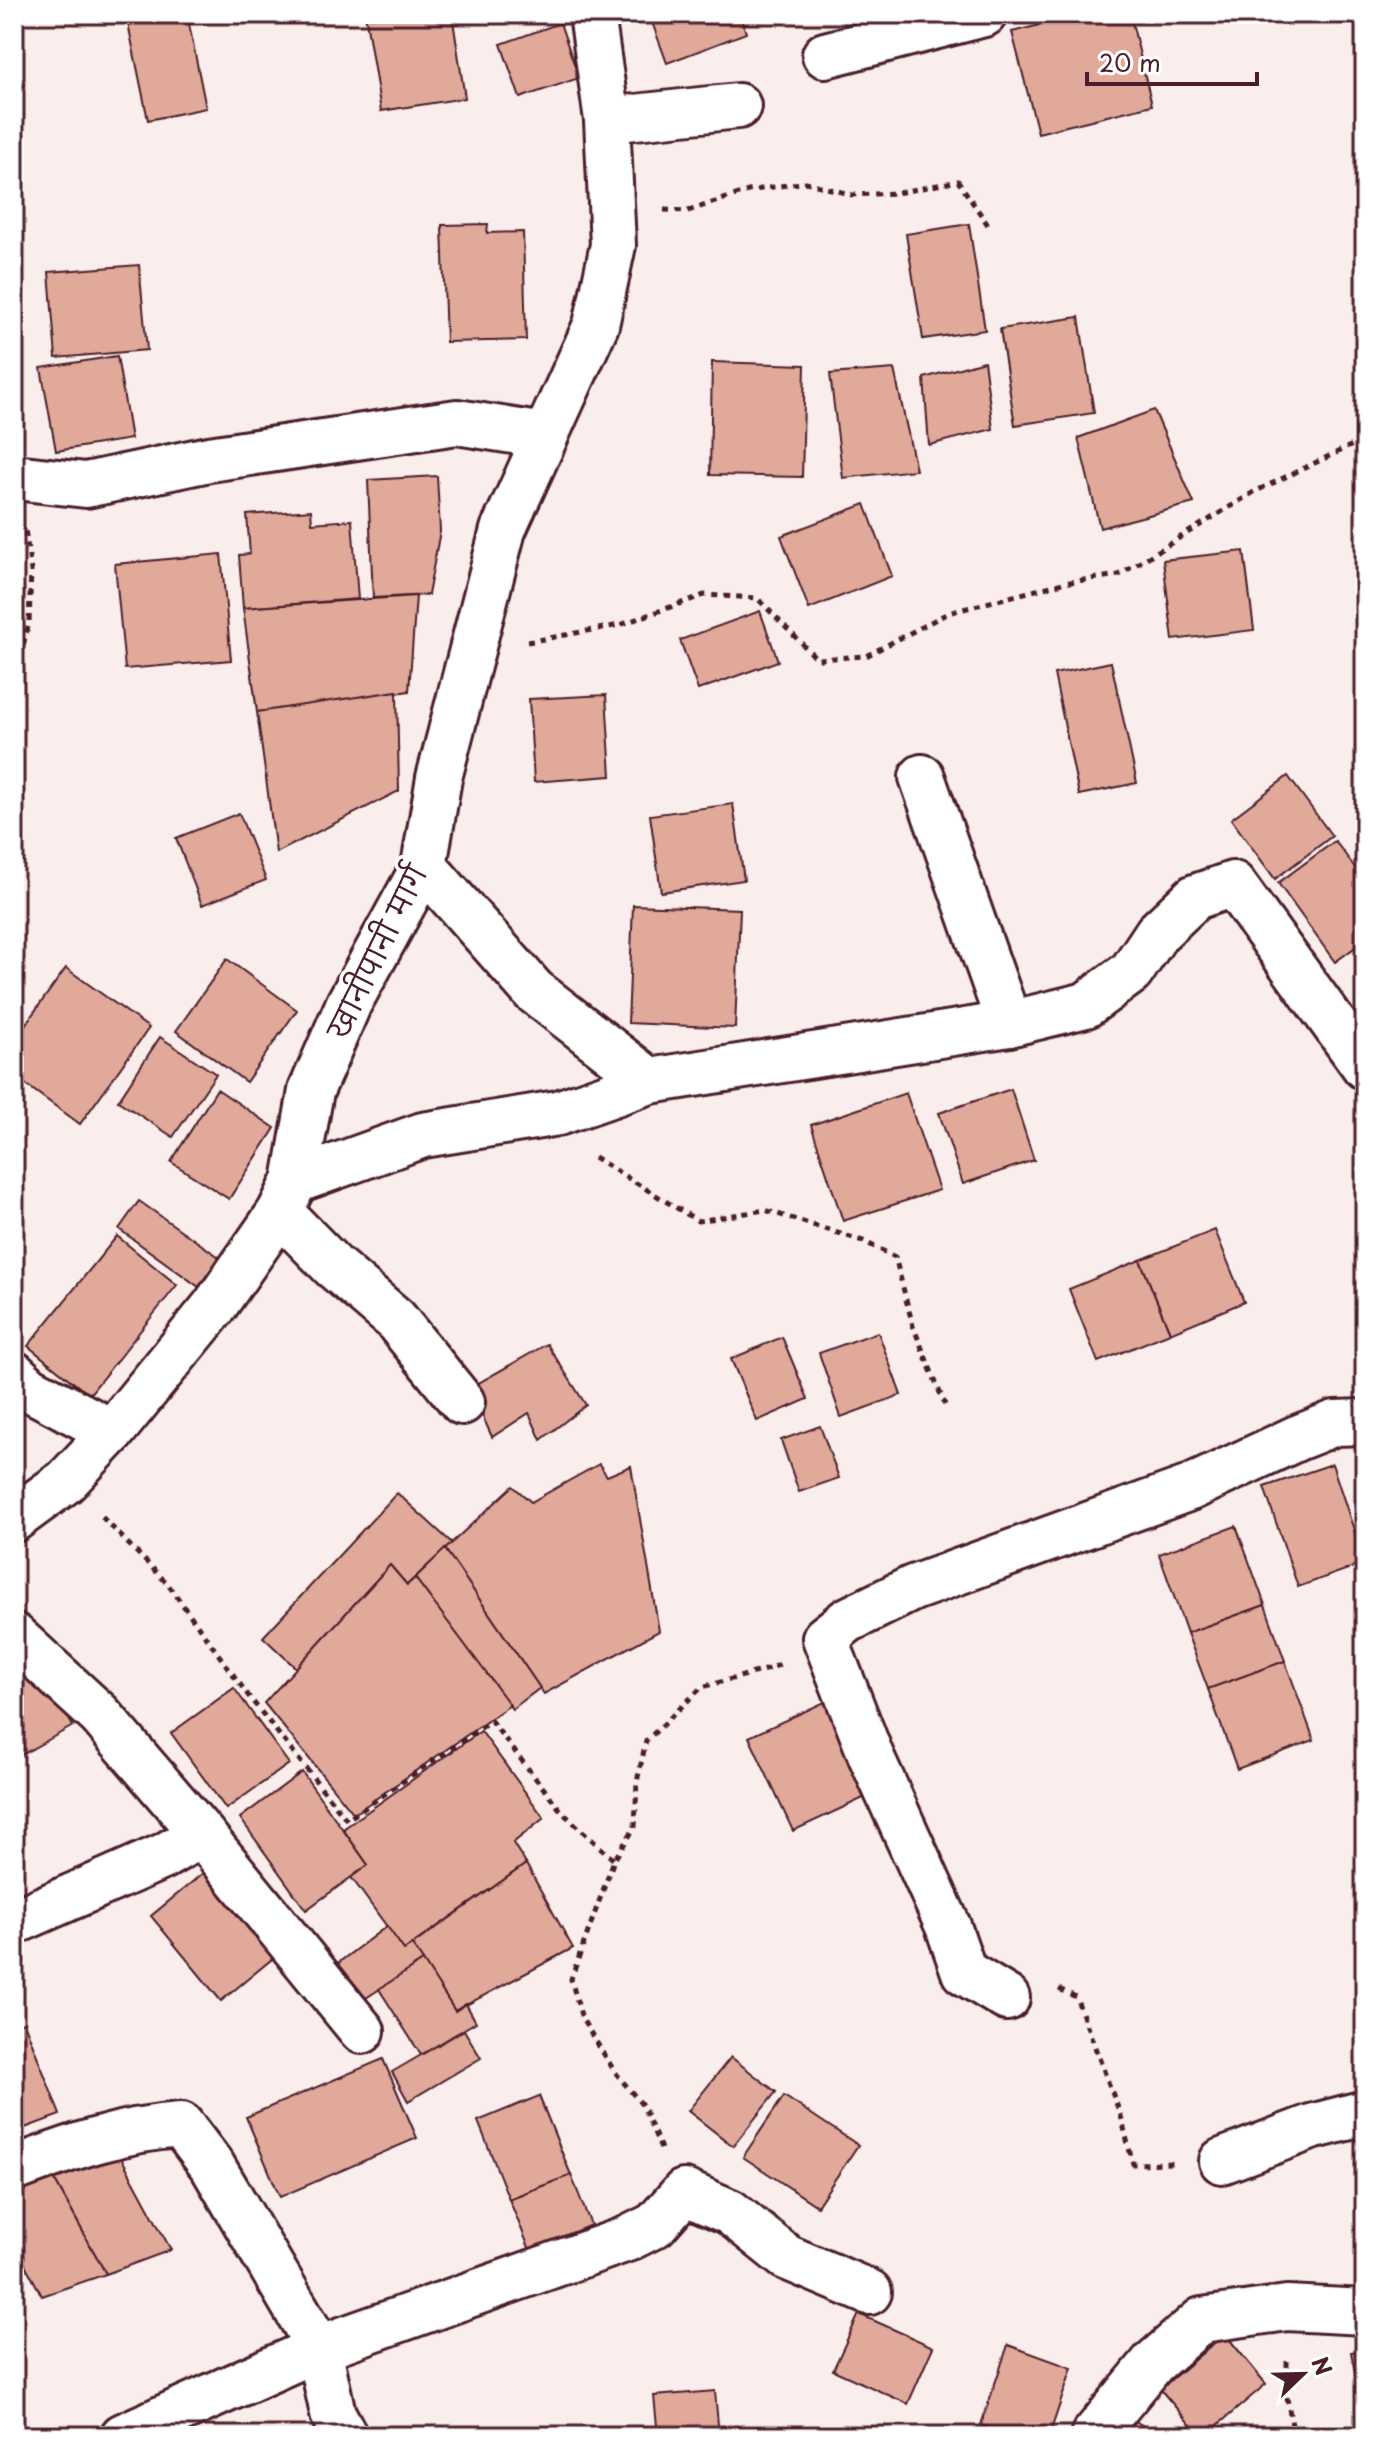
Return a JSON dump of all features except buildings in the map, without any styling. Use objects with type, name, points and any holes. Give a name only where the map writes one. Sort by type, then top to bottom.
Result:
[{"type":"street","name":"खानीपानी मार्ग","points":[[14,1519],[66,1481],[112,1432],[214,1307],[287,1197],[311,1091],[349,1003],[424,866],[439,778],[503,530],[596,325],[613,245],[607,120],[592,14]]},
{"type":"street","points":[[825,55],[984,14]]},
{"type":"street","points":[[607,120],[738,106]]},
{"type":"street","points":[[16,478],[86,485],[209,459],[457,422],[545,436]]},
{"type":"street","points":[[922,777],[1009,1024]]},
{"type":"street","points":[[424,866],[534,991],[650,1081]]},
{"type":"street","points":[[462,1402],[395,1319],[333,1266],[287,1197],[423,1135],[558,1113],[650,1081],[1009,1024],[1086,1005],[1131,972],[1157,933],[1195,897],[1233,884],[1362,1056]]},
{"type":"street","points":[[14,1374],[30,1389],[112,1432]]},
{"type":"street","points":[[1007,1998],[964,1972],[948,1926],[871,1756],[825,1638],[848,1620],[913,1588],[1190,1488],[1335,1423],[1365,1422]]},
{"type":"street","points":[[14,1636],[100,1715],[202,1834],[362,2031]]},
{"type":"street","points":[[14,1922],[164,1856],[202,1834]]},
{"type":"street","points":[[1222,2161],[1311,2127],[1365,2113]]},
{"type":"street","points":[[14,2169],[109,2135],[149,2127],[181,2125],[213,2167],[319,2348],[333,2414],[345,2436]]},
{"type":"street","points":[[123,2436],[319,2348],[627,2239],[655,2225],[684,2192],[730,2212],[786,2257],[869,2292]]},
{"type":"street","points":[[1093,2436],[1153,2363],[1202,2320],[1287,2308],[1365,2312]]},
{"type":"path","points":[[611,210],[688,211],[748,191],[806,182],[852,195],[897,193],[958,181],[988,225]]},
{"type":"path","points":[[471,650],[605,628],[704,595],[757,598],[817,659],[866,656],[948,613],[1063,583],[1119,575],[1254,492],[1365,439]]},
{"type":"path","points":[[14,679],[29,623],[31,571],[16,478]]},
{"type":"path","points":[[558,1113],[590,1154],[698,1221],[765,1210],[863,1241],[895,1257],[913,1326],[945,1405]]},
{"type":"path","points":[[66,1481],[167,1583],[250,1698],[347,1820],[491,1721],[562,1812],[614,1860]]},
{"type":"path","points":[[684,2192],[664,2157],[643,2106],[615,2072],[582,2019],[571,1979],[614,1860],[635,1827],[637,1782],[646,1741],[702,1687],[772,1668],[825,1638]]},
{"type":"path","points":[[1007,1998],[1055,1988],[1076,1997],[1121,2116],[1133,2164],[1222,2161]]},
{"type":"path","points":[[1287,2308],[1287,2398],[1294,2436]]}]
